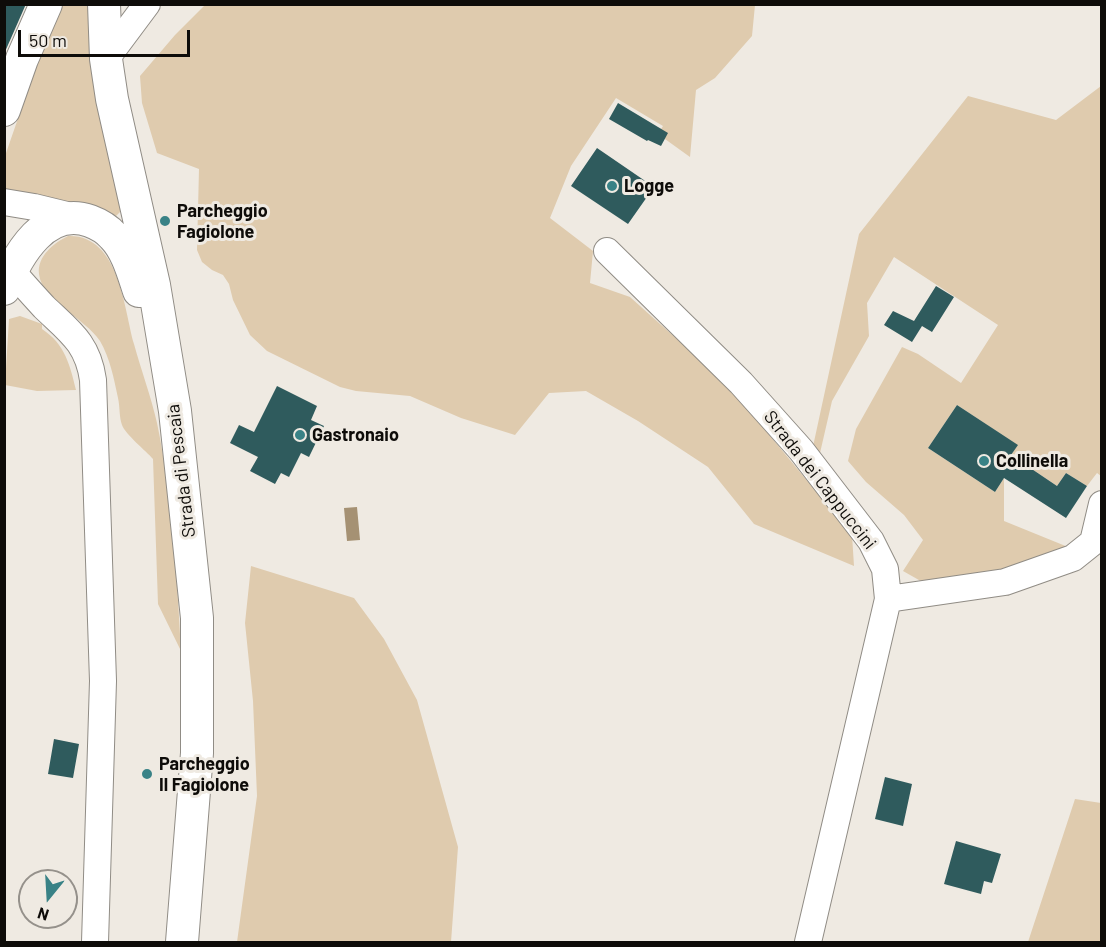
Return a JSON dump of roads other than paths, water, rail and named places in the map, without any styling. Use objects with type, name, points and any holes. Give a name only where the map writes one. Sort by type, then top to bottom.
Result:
[{"type":"main road","points":[[4,110],[22,59],[46,4]]},
{"type":"main road","name":"Strada di Pescaia","points":[[104,4],[106,59],[120,139],[154,285],[169,376],[192,563],[198,653],[198,753],[182,942]]},
{"type":"main road","points":[[8,280],[29,242],[41,231],[60,220],[79,218],[108,231],[122,249],[169,376]]},
{"type":"street","points":[[106,59],[147,4]]},
{"type":"street","points":[[4,202],[79,218]]},
{"type":"street","name":"Strada dei Cappuccini","points":[[607,251],[741,383],[801,450],[871,541],[885,569],[888,599],[808,942]]},
{"type":"street","points":[[8,280],[45,308],[78,339],[89,361],[93,380],[103,681],[95,942]]},
{"type":"street","points":[[888,599],[1005,582],[1073,558],[1093,542],[1101,504]]},
{"type":"place","name":"Logge","points":[[612,186]]},
{"type":"place","name":"Parcheggio Fagiolone","points":[[165,221]]},
{"type":"place","name":"Gastronaio","points":[[300,435]]},
{"type":"place","name":"Collinella","points":[[984,461]]},
{"type":"place","name":"Parcheggio Il Fagiolone","points":[[147,774]]}]
